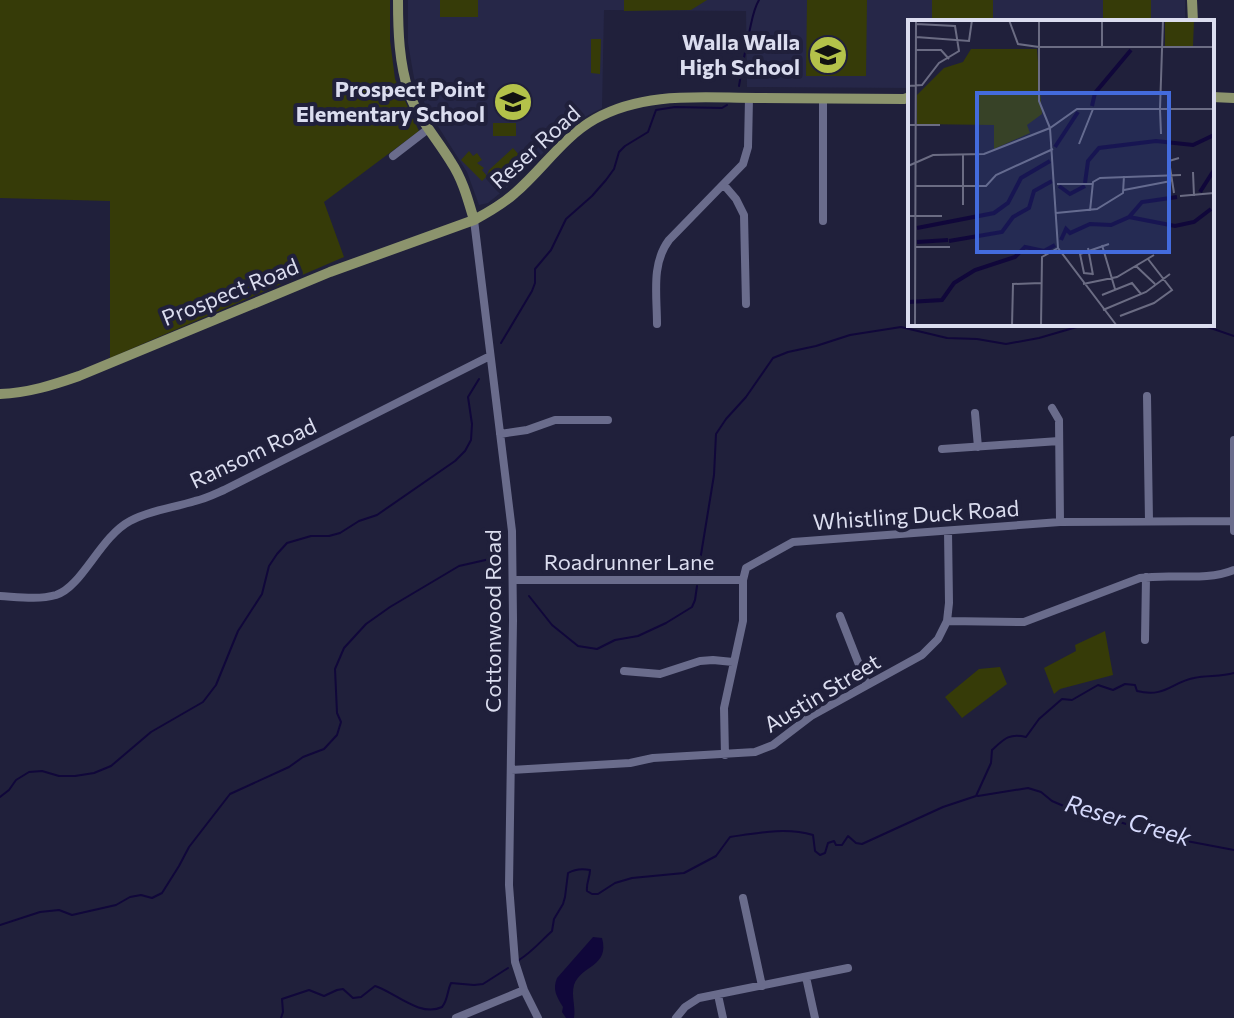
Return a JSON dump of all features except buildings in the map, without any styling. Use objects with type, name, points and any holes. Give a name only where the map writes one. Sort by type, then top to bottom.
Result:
[{"type":"main road","points":[[398,0],[399,46],[409,91],[428,129],[452,163],[465,189],[474,220]]},
{"type":"main road","points":[[1192,0],[1193,20]]},
{"type":"main road","points":[[1214,97],[1234,98]]},
{"type":"main road","name":"Reser Road","points":[[474,220],[516,192],[580,129],[620,107],[664,98],[908,98]]},
{"type":"main road","name":"Prospect Road","points":[[0,394],[49,386],[79,376],[330,272],[474,220]]},
{"type":"street","points":[[657,324],[657,263],[661,250],[743,164],[748,147],[749,98]]},
{"type":"street","points":[[823,98],[823,221]]},
{"type":"street","points":[[393,156],[428,129]]},
{"type":"street","points":[[724,185],[744,215],[746,304]]},
{"type":"street","name":"Cottonwood Road","points":[[474,220],[512,531],[514,580],[509,885],[515,962],[538,1018]]},
{"type":"street","name":"Ransom Road","points":[[0,596],[37,598],[59,594],[74,582],[110,535],[127,522],[224,490],[490,356]]},
{"type":"street","points":[[1147,396],[1149,521]]},
{"type":"street","points":[[1052,408],[1059,420],[1060,522]]},
{"type":"street","points":[[975,413],[978,447]]},
{"type":"street","points":[[500,434],[527,430],[555,420],[608,420]]},
{"type":"street","points":[[1234,440],[1234,531]]},
{"type":"street","points":[[942,449],[1059,441]]},
{"type":"street","name":"Whistling Duck Road","points":[[743,580],[746,568],[793,542],[1060,522],[1234,521]]},
{"type":"street","points":[[948,531],[947,621],[1024,622],[1146,577],[1212,576],[1234,570]]},
{"type":"street","points":[[1145,640],[1146,577]]},
{"type":"street","name":"Roadrunner Lane","points":[[514,580],[743,580]]},
{"type":"street","points":[[725,755],[724,708],[743,621],[743,580]]},
{"type":"street","points":[[840,616],[867,685]]},
{"type":"street","name":"Austin Street","points":[[511,770],[755,752],[773,745],[811,716],[922,655],[938,639],[947,621]]},
{"type":"street","points":[[624,671],[660,674],[700,661],[733,662]]},
{"type":"street","points":[[743,898],[762,986]]},
{"type":"street","points":[[676,1018],[692,1001],[848,968]]},
{"type":"street","points":[[806,977],[815,1018]]},
{"type":"street","points":[[456,1018],[524,990]]},
{"type":"street","points":[[718,995],[723,1018]]},
{"type":"shaded area","points":[[408,0],[1185,0],[1185,20],[908,20],[908,88],[747,87],[746,11],[604,10],[602,108],[564,132],[515,181],[488,203],[479,205],[467,172],[427,109],[414,78],[408,43]]},
{"type":"shaded area","points":[[593,937],[602,938],[602,955],[574,985],[574,1018],[566,1018],[556,993],[557,978]]},
{"type":"green space","points":[[0,0],[390,0],[390,40],[395,79],[419,131],[324,202],[344,257],[110,358],[110,201],[0,198]]},
{"type":"green space","points":[[440,0],[478,0],[478,17],[440,17]]},
{"type":"green space","points":[[624,0],[707,0],[691,10],[624,11]]},
{"type":"green space","points":[[807,0],[867,0],[866,76],[806,76]]},
{"type":"green space","points":[[932,0],[993,0],[993,20],[932,20]]},
{"type":"green space","points":[[1103,0],[1151,0],[1151,20],[1103,20]]},
{"type":"green space","points":[[591,39],[601,39],[600,74],[591,73]]},
{"type":"green space","points":[[493,123],[516,123],[516,136],[493,136]]},
{"type":"green space","points":[[513,148],[520,156],[512,164],[511,175],[493,182],[487,175],[489,170]]},
{"type":"green space","points":[[469,151],[473,156],[477,153],[482,160],[477,163],[484,168],[482,170],[487,176],[482,181],[461,160]]},
{"type":"green space","points":[[1105,631],[1113,675],[1060,689],[1054,694],[1044,668],[1076,651],[1075,645]]},
{"type":"green space","points":[[1000,667],[1007,684],[962,718],[945,697],[979,669]]},
{"type":"waterway","points":[[739,86],[759,0]]},
{"type":"waterway","points":[[501,343],[532,291],[535,269],[551,250],[566,219],[606,180],[614,169],[619,152],[648,132],[656,110],[675,107],[722,108],[727,105]]},
{"type":"waterway","points":[[698,573],[714,475],[716,434],[773,358],[850,335],[901,327],[947,338],[1006,344],[1080,326]]},
{"type":"waterway","points":[[1205,326],[1234,336]]},
{"type":"waterway","points":[[0,797],[16,780],[29,772],[75,776],[111,766],[151,732],[203,702],[216,685],[238,631],[262,594],[269,566],[277,554],[287,543],[311,536],[340,533],[359,521],[377,515],[455,461],[471,440],[468,397],[479,379]]},
{"type":"waterway","points":[[0,925],[40,912],[59,910],[72,915],[116,905],[130,897],[141,895],[152,898],[162,893],[189,847],[230,794],[324,749],[337,735],[341,722],[337,713],[335,669],[344,648],[366,624],[459,566],[490,559]]},
{"type":"waterway","points":[[529,596],[552,625],[578,646],[597,649],[615,640],[638,636],[692,607],[697,586]]},
{"type":"waterway","points":[[519,960],[552,931],[554,919],[565,897],[568,873],[590,870],[587,891],[598,894],[615,883],[632,878],[684,873],[716,856],[730,837],[772,832],[803,833],[813,835],[815,851],[820,855],[825,853],[828,843],[834,841],[836,845],[842,845],[848,836],[862,844],[943,807],[976,796],[991,763],[992,750],[1007,738],[1026,737],[1039,719],[1062,699],[1072,700],[1098,685],[1113,690],[1125,684],[1135,685],[1137,691],[1147,693],[1162,691],[1194,678],[1234,673]]},
{"type":"waterway","name":"Reser Creek","points":[[978,796],[1028,788],[1073,810],[1176,839],[1234,850]]},
{"type":"waterway","points":[[281,1018],[282,999],[309,990],[324,996],[343,989],[353,998],[361,997],[375,986],[416,1007],[434,1009],[444,1004],[451,983],[483,984],[508,968]]},
{"type":"place","name":"Walla Walla High School","points":[[828,55]]},
{"type":"place","name":"Prospect Point Elementary School","points":[[513,102]]}]
